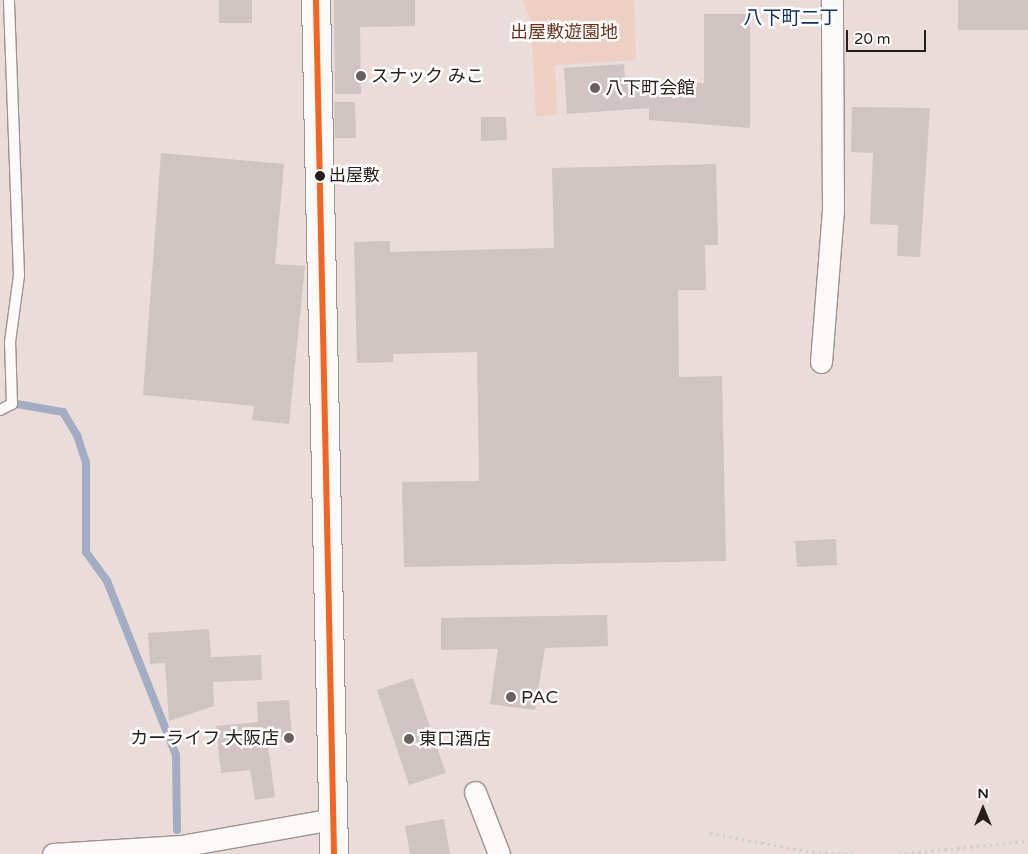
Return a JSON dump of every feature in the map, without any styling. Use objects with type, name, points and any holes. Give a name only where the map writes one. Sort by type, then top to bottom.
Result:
[{"type":"main road","points":[[316,0],[334,854]]},
{"type":"street","points":[[821,362],[834,211],[832,0]]},
{"type":"street","points":[[474,792],[499,854]]},
{"type":"street","points":[[53,854],[181,846],[334,819]]},
{"type":"lane","points":[[0,410],[12,404],[10,342],[19,275],[9,0]]},
{"type":"path","points":[[710,833],[812,852],[857,854]]},
{"type":"path","points":[[899,854],[1028,841]]},
{"type":"green space","name":"出屋敷遊園地","points":[[523,0],[634,0],[636,60],[555,65],[557,115],[536,116],[531,22]]},
{"type":"building","points":[[219,0],[252,0],[252,23],[219,23]]},
{"type":"building","points":[[334,0],[415,0],[415,26],[360,27],[361,94],[335,94]]},
{"type":"building","points":[[958,0],[1028,0],[1028,30],[958,30]]},
{"type":"building","points":[[704,14],[750,14],[750,128],[649,120],[649,108],[567,114],[564,68],[624,64],[625,81],[704,83]]},
{"type":"building","points":[[334,102],[355,102],[356,138],[335,138]]},
{"type":"building","points":[[852,107],[930,108],[920,257],[897,256],[898,225],[870,224],[873,153],[851,152]]},
{"type":"building","points":[[481,117],[506,117],[507,140],[481,141]]},
{"type":"building","points":[[161,153],[284,164],[275,264],[305,266],[289,424],[252,420],[254,406],[143,395]]},
{"type":"building","points":[[716,164],[718,245],[705,245],[706,290],[678,290],[679,377],[722,376],[726,561],[404,567],[402,482],[479,481],[477,352],[393,354],[393,362],[357,363],[354,242],[390,241],[390,252],[554,248],[552,168]]},
{"type":"building","points":[[836,539],[837,565],[797,567],[795,541]]},
{"type":"building","points":[[607,615],[608,646],[545,648],[535,710],[490,704],[498,649],[441,650],[441,618]]},
{"type":"building","points":[[209,629],[211,657],[261,655],[262,680],[213,682],[214,706],[169,721],[165,663],[150,664],[148,633]]},
{"type":"building","points":[[413,678],[446,773],[409,785],[377,690]]},
{"type":"building","points":[[289,700],[292,736],[267,738],[275,797],[255,800],[250,770],[221,773],[216,726],[258,722],[257,702]]},
{"type":"building","points":[[444,819],[450,854],[410,854],[405,826]]},
{"type":"waterway","points":[[17,404],[63,412],[77,435],[86,462],[86,552],[107,581],[176,755],[177,830]]},
{"type":"transit line","points":[[316,0],[334,854]]},
{"type":"place","name":"スナック みこ","points":[[361,76]]},
{"type":"place","name":"八下町会館","points":[[595,88]]},
{"type":"place","name":"出屋敷","points":[[320,176]]},
{"type":"place","name":"PAC","points":[[511,697]]},
{"type":"place","name":"カーライフ 大阪店","points":[[289,738]]},
{"type":"place","name":"東口酒店","points":[[409,739]]},
{"type":"district","name":"八下町二丁","points":[[791,19]]}]
